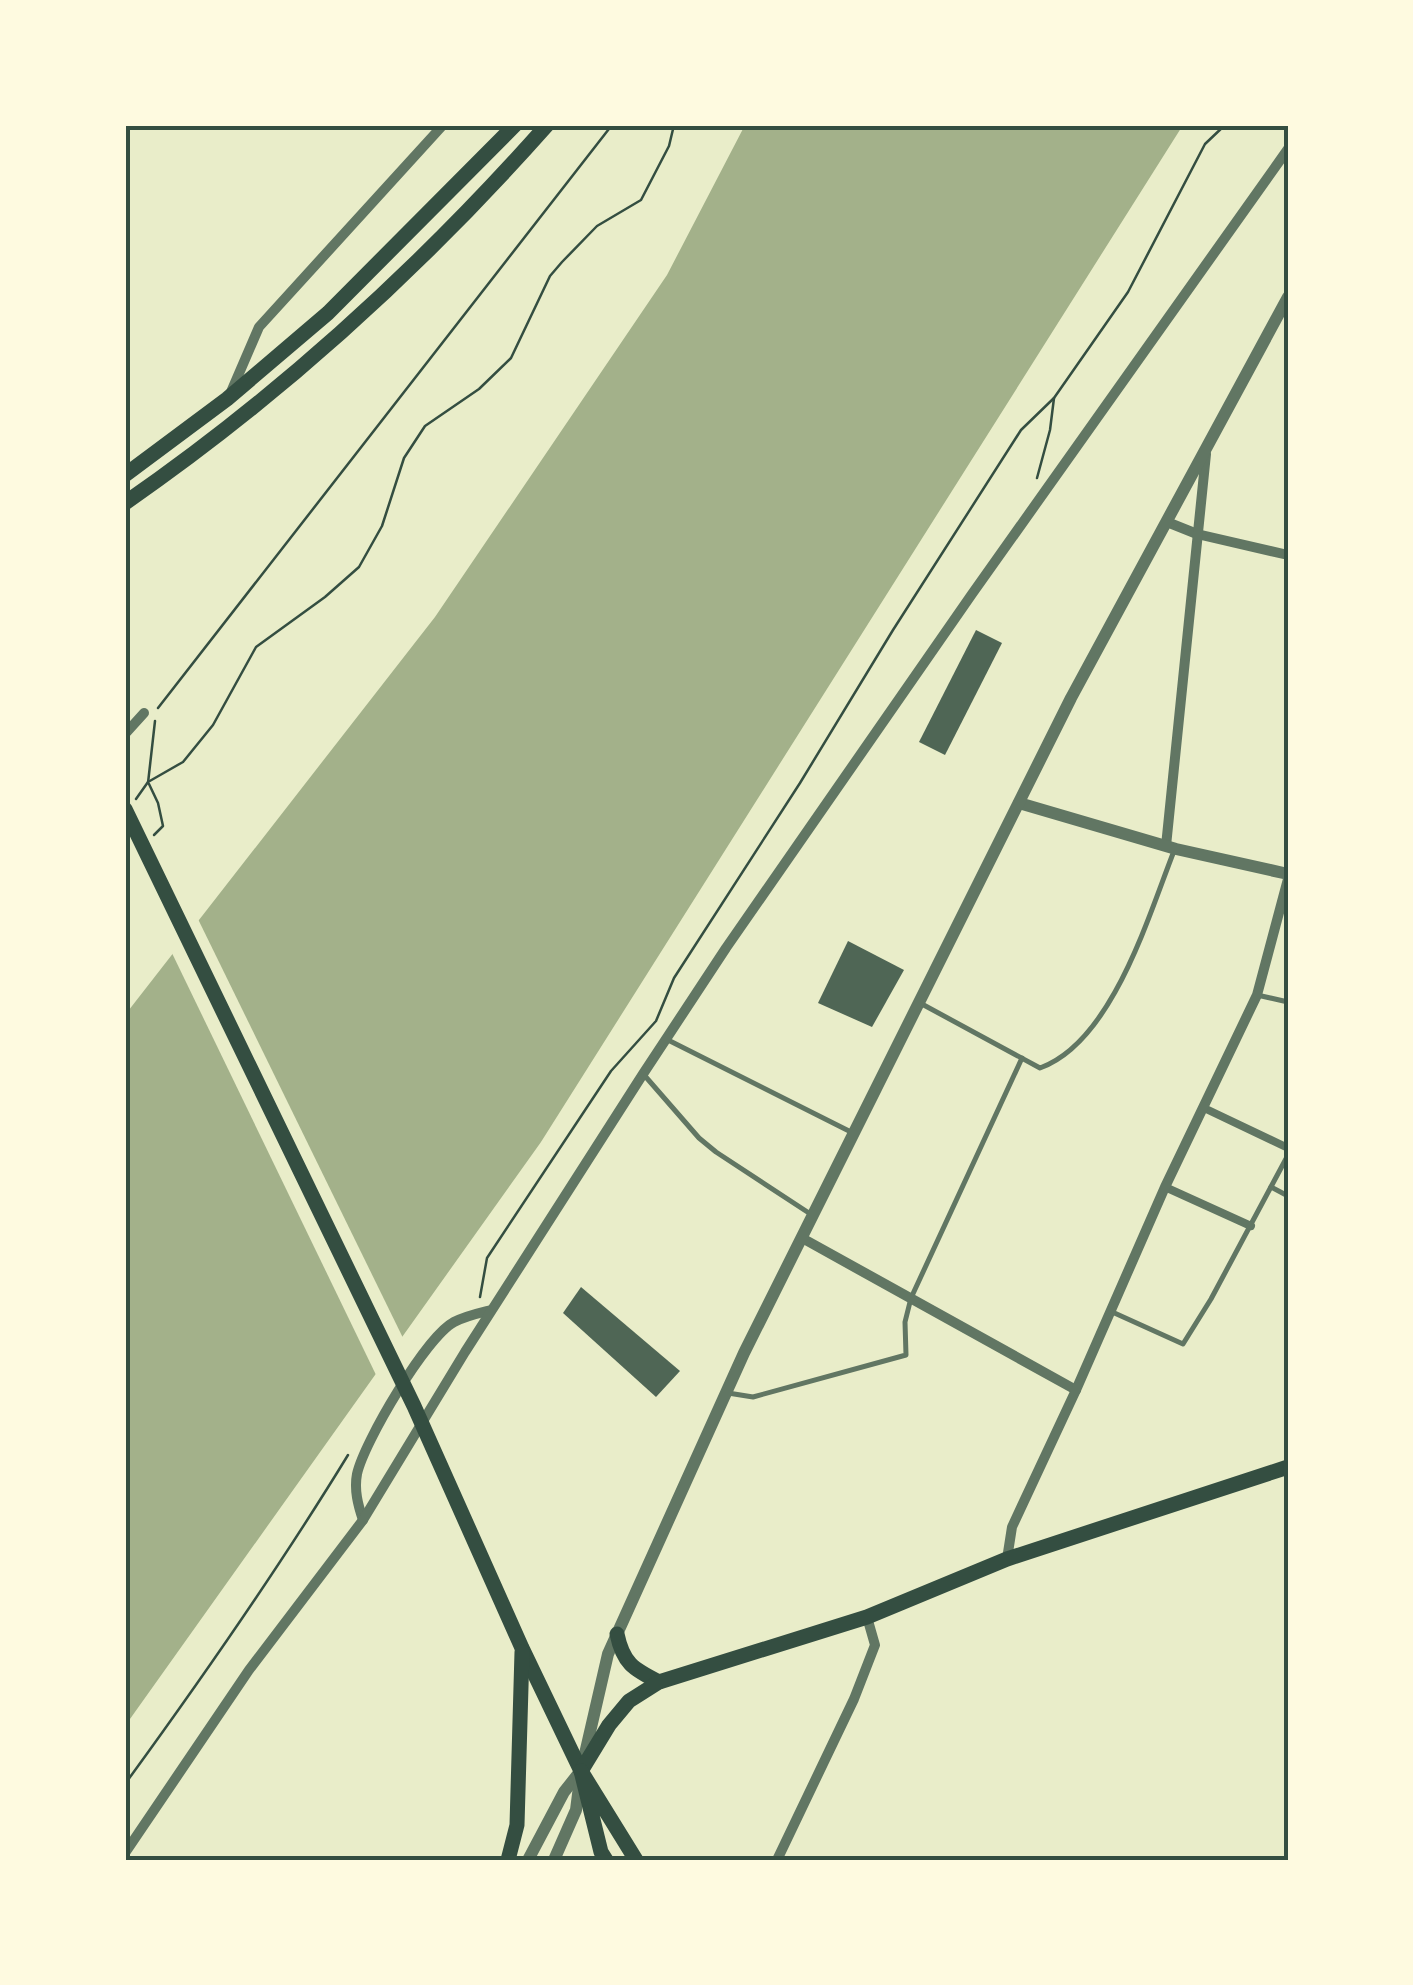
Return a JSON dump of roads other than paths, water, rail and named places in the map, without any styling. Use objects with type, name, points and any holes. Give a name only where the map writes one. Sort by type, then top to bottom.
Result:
[{"type":"main road","points":[[125,475],[228,400],[328,314],[515,125]]},
{"type":"main road","points":[[125,503],[267,396],[365,312],[437,244],[547,125]]},
{"type":"main road","points":[[129,804],[414,1406],[581,1771],[636,1860]]},
{"type":"main road","points":[[606,1860],[581,1771],[629,1701],[658,1682],[868,1617],[1007,1559],[1288,1466]]},
{"type":"main road","points":[[617,1634],[620,1650],[629,1664],[658,1682]]},
{"type":"main road","points":[[508,1860],[516,1826],[522,1648]]},
{"type":"street","points":[[228,400],[259,327],[444,125]]},
{"type":"street","points":[[125,1853],[249,1670],[363,1520],[666,1039],[972,594],[1288,149]]},
{"type":"street","points":[[554,1860],[576,1810],[608,1654],[726,1393],[1071,698],[1288,297]]},
{"type":"street","points":[[1171,847],[1196,534],[1208,443]]},
{"type":"street","points":[[1167,522],[1196,534],[1288,555]]},
{"type":"street","points":[[125,734],[144,714]]},
{"type":"street","points":[[1007,1559],[1012,1527],[1165,1187],[1257,995],[1288,877],[1019,804]]},
{"type":"street","points":[[1204,1108],[1288,1151]]},
{"type":"street","points":[[1165,1187],[1251,1226]]},
{"type":"street","points":[[802,1238],[1076,1390]]},
{"type":"street","points":[[363,1520],[356,1500],[356,1476],[386,1412],[442,1332],[453,1322],[492,1310]]},
{"type":"street","points":[[777,1860],[854,1699],[874,1644],[868,1617]]},
{"type":"street","points":[[528,1860],[564,1792],[581,1771]]},
{"type":"lane","points":[[920,1003],[1040,1068],[1053,1064],[1102,1016],[1123,980],[1171,847]]},
{"type":"lane","points":[[1257,995],[1288,1002]]},
{"type":"lane","points":[[666,1039],[854,1134]]},
{"type":"lane","points":[[726,1393],[754,1397],[906,1356],[905,1322],[911,1298],[1022,1058]]},
{"type":"lane","points":[[643,1074],[699,1138],[813,1216]]},
{"type":"lane","points":[[1110,1311],[1183,1344],[1251,1226],[1288,1151]]},
{"type":"lane","points":[[1271,1187],[1288,1196]]}]
